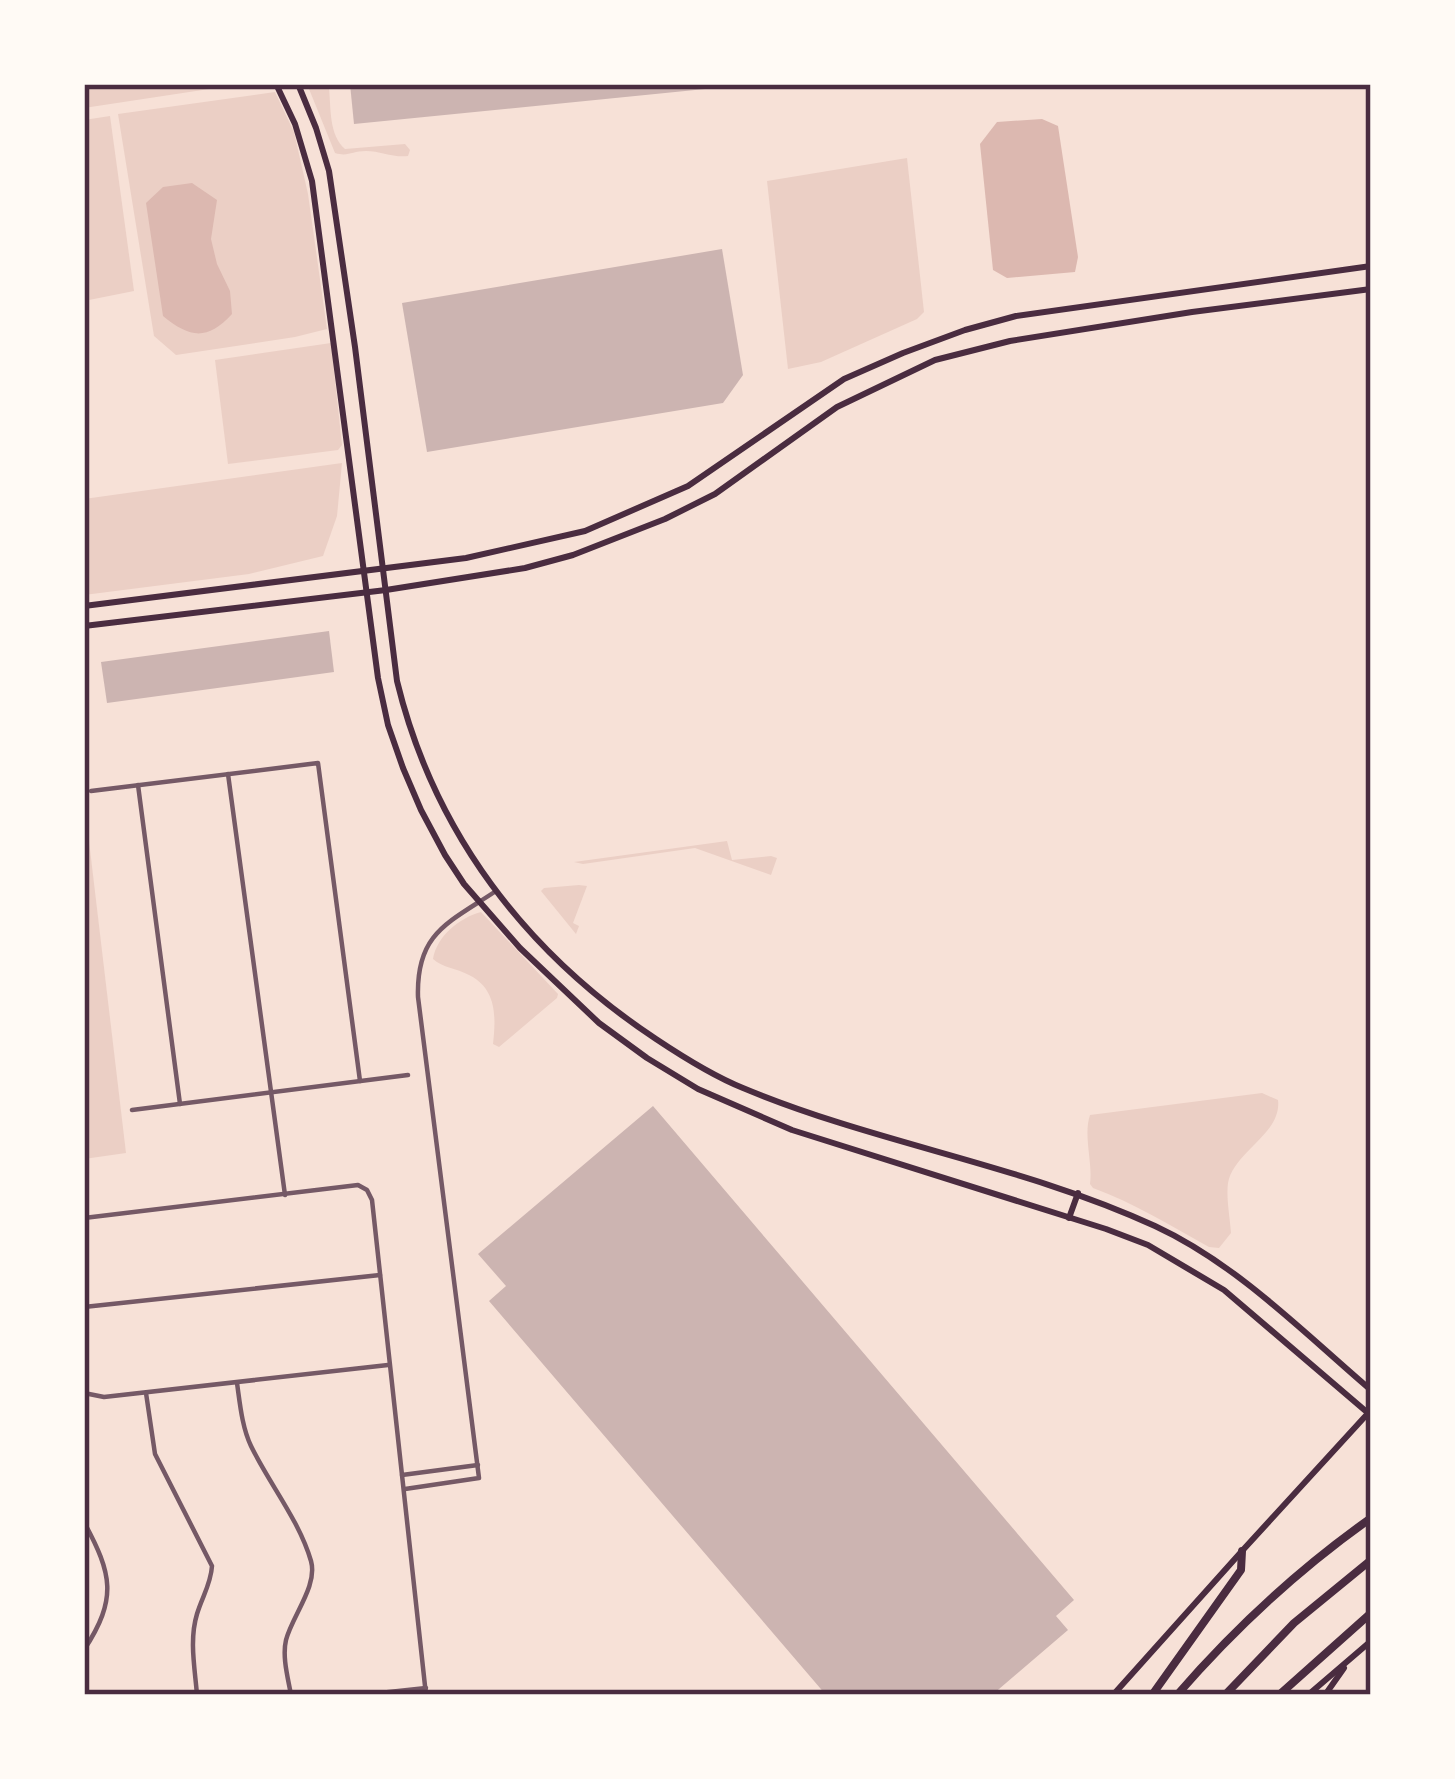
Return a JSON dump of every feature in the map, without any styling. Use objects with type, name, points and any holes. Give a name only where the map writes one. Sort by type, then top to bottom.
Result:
[{"type":"highway","points":[[1177,1695],[1257,1610],[1371,1518]]},
{"type":"highway","points":[[1153,1695],[1241,1570],[1242,1551]]},
{"type":"highway","points":[[1225,1695],[1294,1623],[1371,1561]]},
{"type":"highway","points":[[1279,1695],[1371,1613]]},
{"type":"main road","points":[[276,84],[295,124],[309,173],[388,725],[421,811],[464,884],[556,984],[599,1023],[698,1089],[792,1130],[1148,1245],[1224,1290],[1370,1412],[1109,1695]]},
{"type":"main road","points":[[298,84],[329,171],[398,681],[439,802],[478,866],[534,938],[596,998],[738,1087],[1078,1193],[1160,1228],[1244,1281],[1371,1390]]},
{"type":"main road","points":[[309,173],[329,171]]},
{"type":"main road","points":[[84,606],[466,557],[585,531],[688,486],[844,379],[965,330],[1016,316],[1371,266]]},
{"type":"main road","points":[[84,626],[386,590],[525,568],[622,538],[715,494],[837,406],[935,360],[1029,338],[1371,289]]},
{"type":"main road","points":[[334,338],[353,335]]},
{"type":"main road","points":[[928,344],[935,360]]},
{"type":"main road","points":[[767,430],[780,448]]},
{"type":"main road","points":[[1069,1218],[1078,1193]]},
{"type":"main road","points":[[1308,1695],[1371,1641]]},
{"type":"main road","points":[[1325,1695],[1350,1659]]},
{"type":"street","points":[[91,791],[318,763],[360,1081]]},
{"type":"street","points":[[228,774],[285,1195]]},
{"type":"street","points":[[138,785],[180,1104]]},
{"type":"street","points":[[404,1490],[479,1478],[417,970],[429,941],[496,890]]},
{"type":"street","points":[[132,1109],[408,1075]]},
{"type":"street","points":[[84,1218],[358,1185],[367,1190],[372,1200],[426,1692],[361,1695]]},
{"type":"street","points":[[84,1307],[380,1275]]},
{"type":"street","points":[[84,1394],[146,1393],[390,1364]]},
{"type":"street","points":[[237,1383],[249,1442],[287,1507],[311,1562],[310,1579],[286,1639],[291,1695]]},
{"type":"street","points":[[146,1393],[155,1454],[212,1566],[194,1631],[197,1695]]},
{"type":"street","points":[[402,1475],[478,1465]]},
{"type":"street","points":[[84,1522],[106,1567],[109,1585],[105,1606],[84,1650]]},
{"type":"shaded area","points":[[84,84],[242,84],[84,108]]},
{"type":"shaded area","points":[[307,84],[329,88],[333,129],[345,149],[405,144],[408,156],[335,153]]},
{"type":"shaded area","points":[[275,92],[294,132],[308,194],[327,329],[176,355],[154,336],[118,114]]},
{"type":"shaded area","points":[[110,116],[134,291],[84,301],[84,120]]},
{"type":"shaded area","points":[[1042,119],[1058,126],[1078,257],[1075,272],[1007,278],[993,270],[980,144],[997,122]]},
{"type":"shaded area","points":[[907,158],[924,312],[821,362],[788,369],[767,181]]},
{"type":"shaded area","points":[[192,183],[217,200],[211,239],[230,291],[232,314],[214,329],[198,333],[163,316],[146,203],[163,187]]},
{"type":"shaded area","points":[[331,343],[342,445],[338,450],[228,464],[215,360]]},
{"type":"shaded area","points":[[342,463],[337,516],[323,556],[249,574],[84,595],[84,499]]},
{"type":"shaded area","points":[[84,799],[126,1153],[84,1159]]},
{"type":"shaded area","points":[[727,841],[732,860],[777,858],[771,875],[695,848],[574,862]]},
{"type":"shaded area","points":[[587,886],[573,923],[579,926],[576,934],[541,891]]},
{"type":"shaded area","points":[[481,912],[558,994],[499,1047],[493,1044],[494,1014],[485,988],[433,959],[450,929]]},
{"type":"shaded area","points":[[1262,1093],[1278,1100],[1277,1112],[1266,1133],[1232,1172],[1228,1183],[1231,1233],[1219,1248],[1090,1184],[1090,1115]]},
{"type":"building","points":[[350,84],[725,84],[725,87],[354,124]]},
{"type":"building","points":[[722,249],[743,375],[723,403],[427,452],[402,303]]},
{"type":"building","points":[[329,631],[334,672],[107,703],[101,662]]},
{"type":"building","points":[[653,1106],[1074,1600],[1056,1616],[1068,1630],[992,1695],[826,1695],[489,1301],[506,1286],[478,1254]]}]
